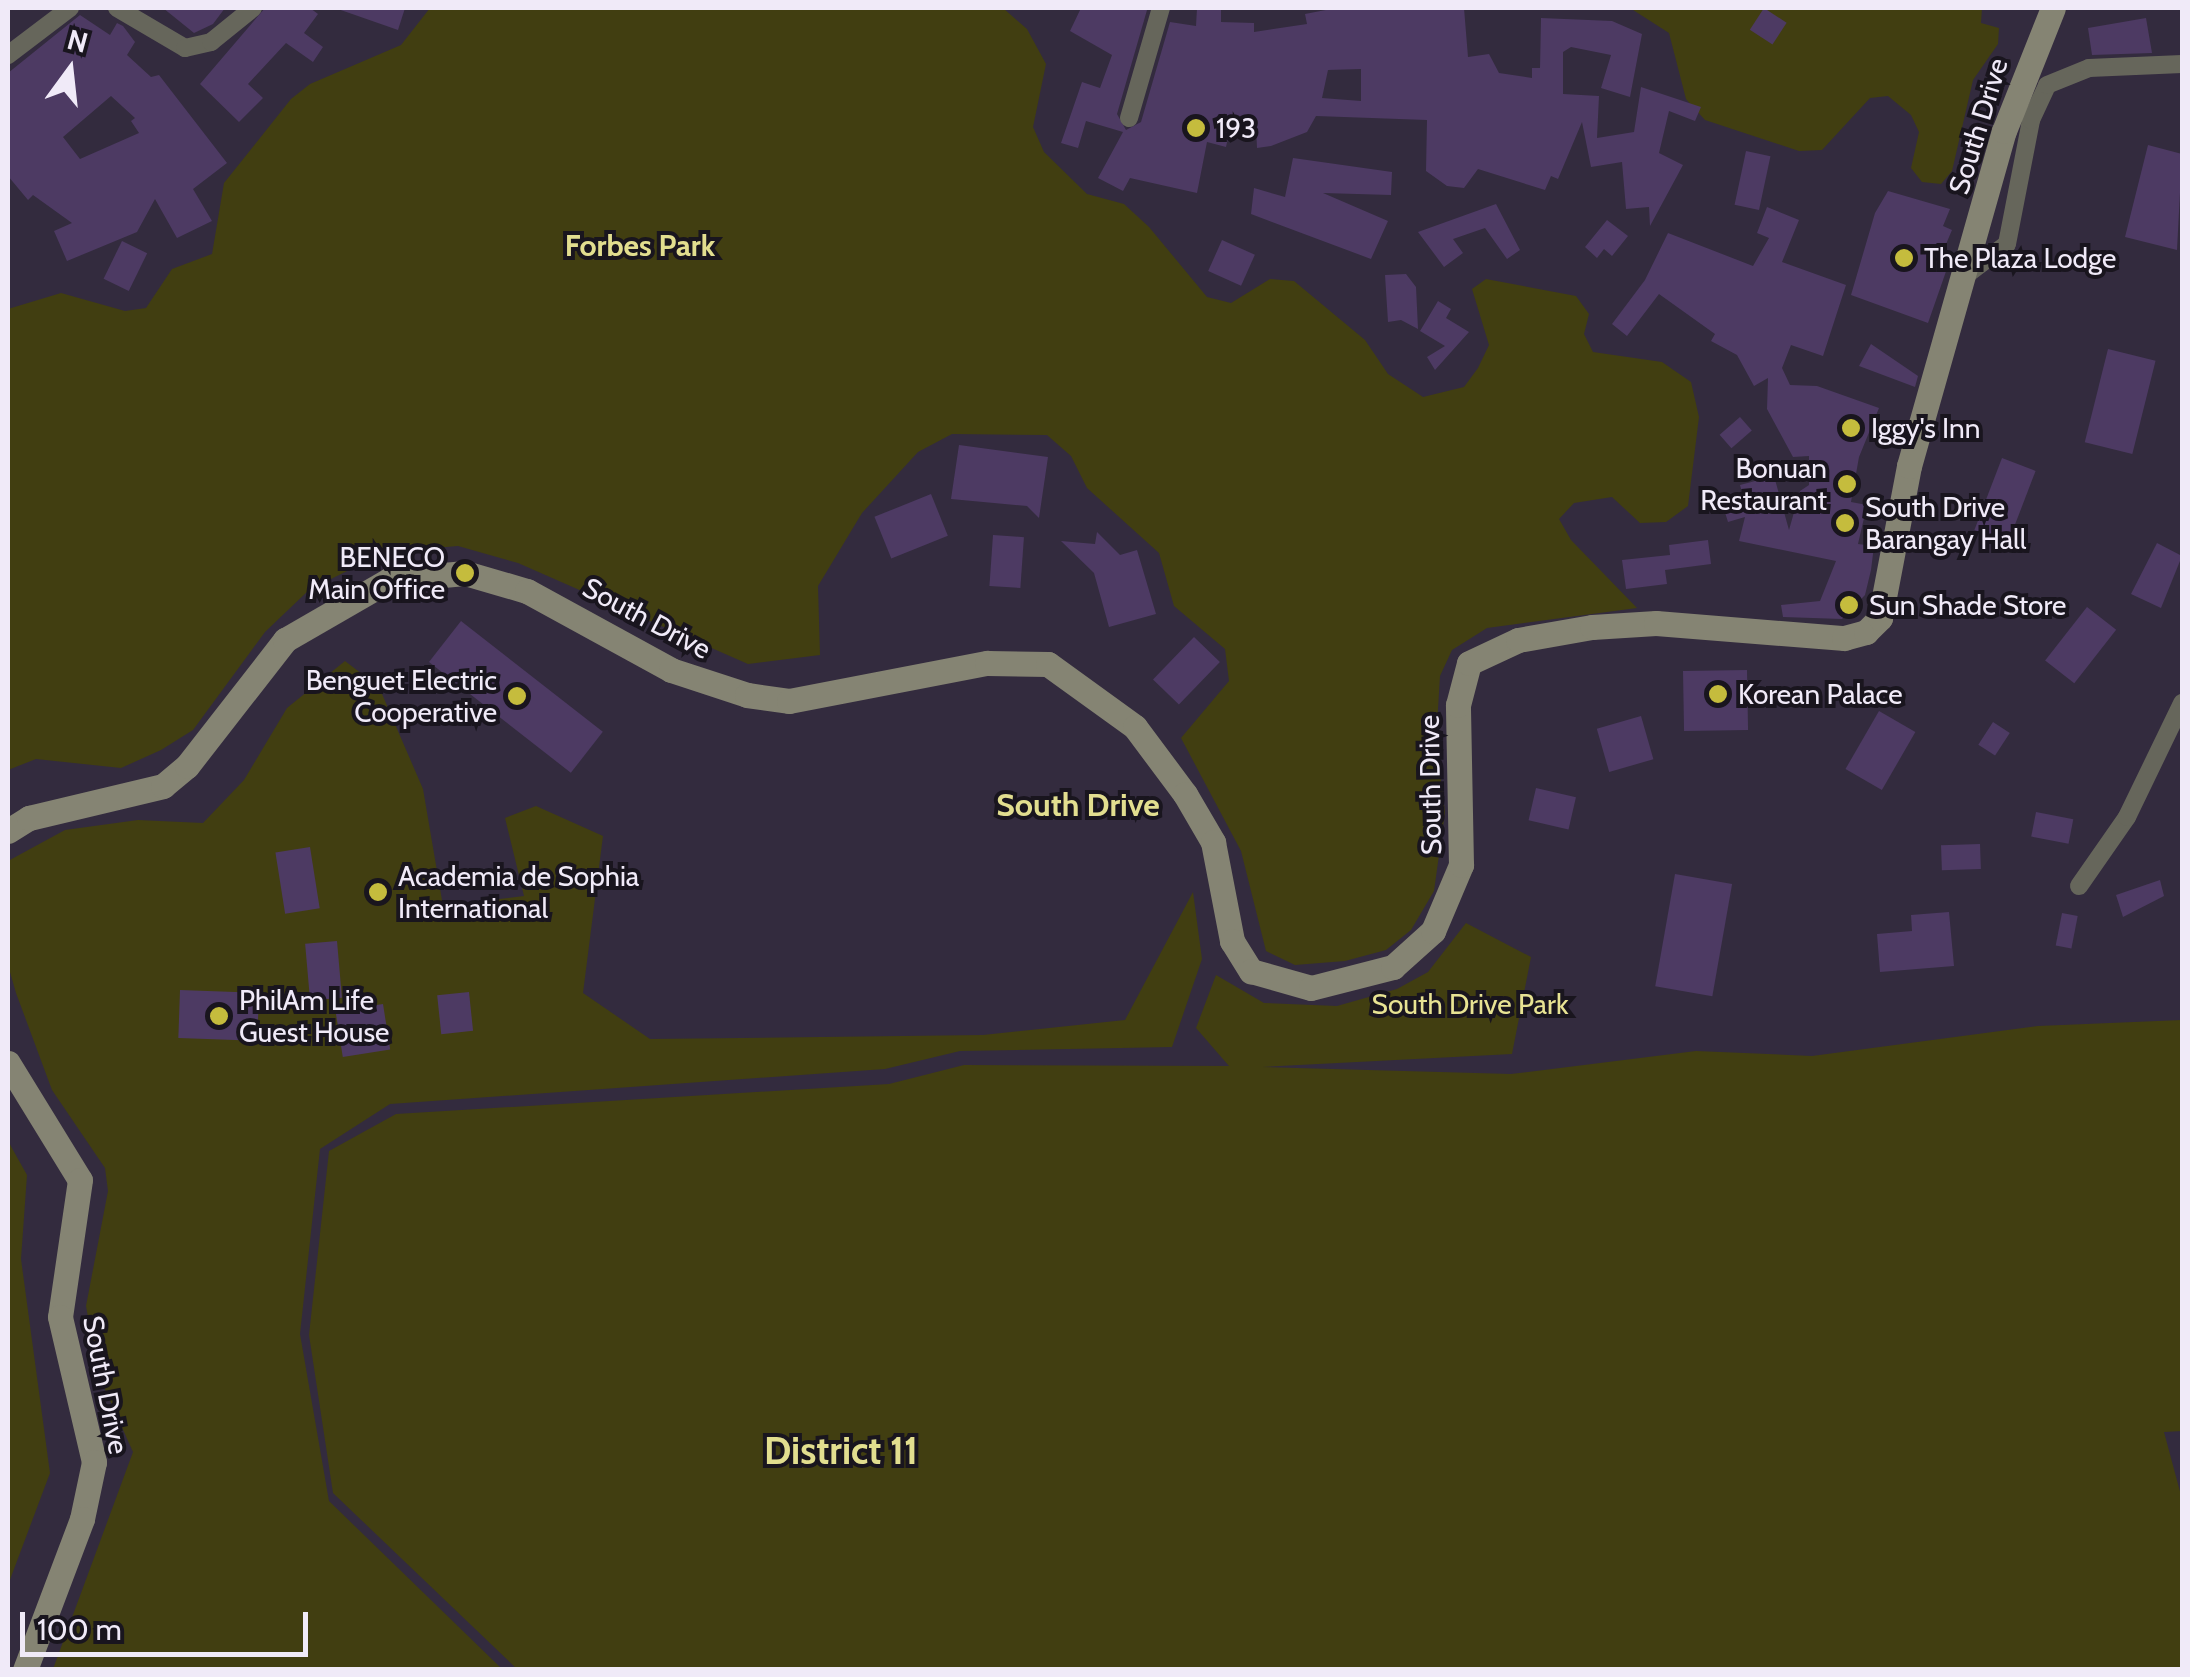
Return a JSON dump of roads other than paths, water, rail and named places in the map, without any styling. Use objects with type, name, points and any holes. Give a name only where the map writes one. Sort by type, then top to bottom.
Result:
[{"type":"main road","name":"South Drive","points":[[8,831],[30,818],[163,786],[188,766],[286,640],[389,580],[464,572],[527,591],[671,670],[747,695],[789,701],[987,663],[1048,664],[1135,727],[1185,794],[1212,842],[1240,959],[1264,980],[1311,988],[1341,984],[1393,967],[1414,952],[1455,889],[1464,822],[1458,705],[1470,662],[1518,640],[1592,626],[1656,623],[1844,638],[1866,632],[1880,618],[1908,466],[2015,97],[2052,8]]},
{"type":"main road","name":"South Drive","points":[[8,1063],[80,1180],[60,1316],[94,1462],[82,1519],[25,1670]]},
{"type":"street","points":[[8,55],[70,8]]},
{"type":"street","points":[[118,8],[185,48],[211,42],[253,8]]},
{"type":"street","points":[[1129,118],[1161,8]]},
{"type":"street","points":[[1966,275],[2008,244],[2031,120],[2047,85],[2089,68],[2182,64]]},
{"type":"street","points":[[2079,886],[2128,817],[2182,704]]},
{"type":"place","name":"193","points":[[1196,128]]},
{"type":"place","name":"The Plaza Lodge","points":[[1904,258]]},
{"type":"place","name":"Iggy's Inn","points":[[1851,428]]},
{"type":"place","name":"Bonuan Restaurant","points":[[1847,484]]},
{"type":"place","name":"South Drive Barangay Hall","points":[[1845,523]]},
{"type":"place","name":"BENECO Main Office","points":[[465,573]]},
{"type":"place","name":"Sun Shade Store","points":[[1849,605]]},
{"type":"place","name":"Korean Palace","points":[[1718,694]]},
{"type":"place","name":"Benguet Electric Cooperative","points":[[517,696]]},
{"type":"place","name":"Academia de Sophia International","points":[[378,892]]},
{"type":"place","name":"PhilAm Life Guest House","points":[[219,1016]]},
{"type":"district","name":"Forbes Park","points":[[640,246]]},
{"type":"district","name":"South Drive","points":[[1078,805]]},
{"type":"district","name":"District 11","points":[[841,1451]]},
{"type":"park label","name":"South Drive Park","points":[[1470,1004]]}]
